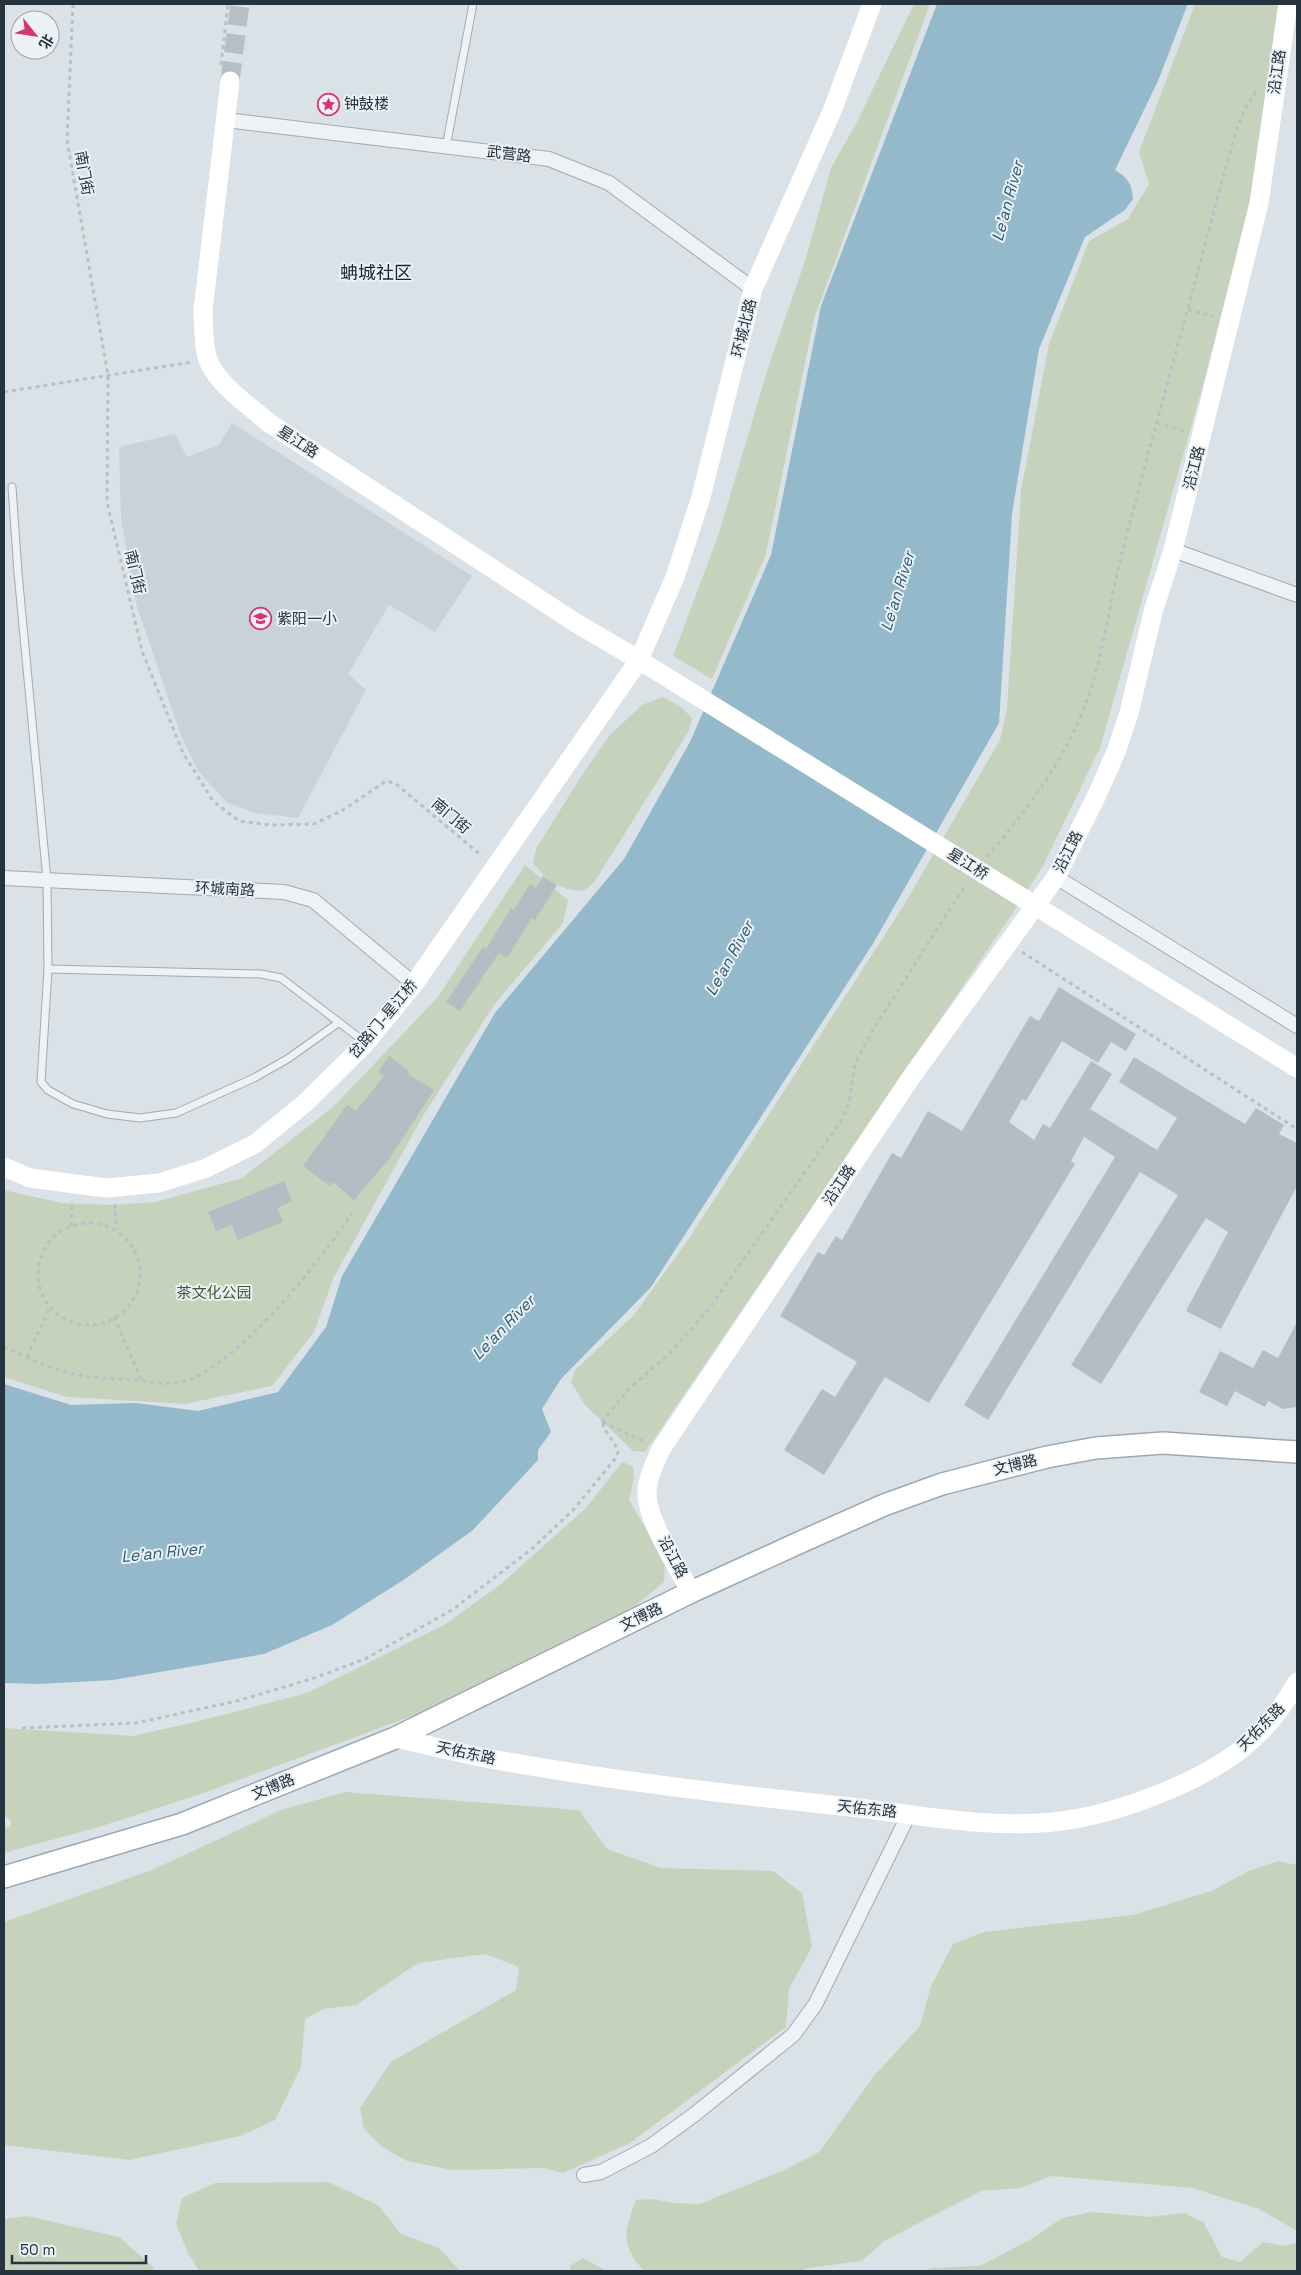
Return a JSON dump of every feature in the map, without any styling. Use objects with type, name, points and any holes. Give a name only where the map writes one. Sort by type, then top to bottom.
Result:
[{"type":"main road","name":"文博路","points":[[4,1877],[182,1824],[395,1738],[692,1592],[884,1506],[942,1484],[1038,1459],[1096,1448],[1163,1443],[1297,1452]]},
{"type":"street","name":"环城北路","points":[[639,660],[675,577],[702,497],[753,290],[832,111],[872,4]]},
{"type":"street","name":"沿江路","points":[[692,1592],[650,1514],[646,1494],[650,1474],[661,1449],[906,1085],[1007,942],[1056,877],[1098,795],[1116,752],[1130,713],[1153,612],[1173,550],[1259,203],[1288,4]]},
{"type":"street","name":"星江路","points":[[230,81],[204,310],[204,340],[208,360],[229,389],[269,423],[576,623],[639,660]]},
{"type":"street","name":"武营路","points":[[226,120],[550,159],[609,183],[753,290]]},
{"type":"street","points":[[1173,550],[1297,595]]},
{"type":"street","name":"岔路门-星江桥","points":[[4,1167],[30,1178],[73,1183],[115,1187],[159,1183],[204,1169],[255,1144],[305,1103],[366,1043],[414,984],[639,660]]},
{"type":"street","name":"星江桥","points":[[639,660],[1297,1068]]},
{"type":"street","points":[[1056,877],[1297,1026]]},
{"type":"street","name":"环城南路","points":[[4,878],[284,892],[313,900],[414,984]]},
{"type":"street","name":"天佑东路","points":[[395,1738],[507,1762],[730,1794],[977,1821],[1028,1823],[1061,1821],[1119,1808],[1194,1777],[1238,1752],[1271,1720],[1297,1682]]},
{"type":"street","points":[[584,2175],[601,2172],[651,2146],[703,2108],[793,2035],[815,2005],[909,1814]]},
{"type":"lane","points":[[446,147],[473,4]]},
{"type":"lane","points":[[12,487],[18,573],[47,880],[48,969],[42,1082],[48,1090],[73,1104],[107,1114],[140,1118],[176,1113],[254,1078],[288,1058],[338,1023]]},
{"type":"lane","points":[[48,969],[261,974],[281,978],[366,1043]]},
{"type":"path","name":"南门街","points":[[73,4],[67,140],[108,374],[107,502],[142,652],[183,754],[213,801],[239,821],[271,825],[314,824],[343,810],[386,781],[395,783],[495,867]]},
{"type":"path","points":[[984,862],[1038,792],[1061,758],[1082,712],[1094,676],[1123,547],[1222,180],[1241,121],[1251,98],[1278,66]]},
{"type":"path","points":[[1188,310],[1230,320]]},
{"type":"path","points":[[4,392],[108,374],[208,360]]},
{"type":"path","points":[[1157,422],[1202,436]]},
{"type":"path","points":[[602,1422],[628,1390],[672,1352],[708,1310],[841,1121],[849,1103],[855,1063],[873,1030],[967,883]]},
{"type":"path","points":[[1007,942],[1297,1129]]},
{"type":"path","points":[[71,1226],[73,1183]]},
{"type":"path","points":[[115,1187],[116,1231]]},
{"type":"path","points":[[4,1347],[78,1375],[142,1381],[180,1382],[197,1376],[232,1353],[311,1269],[352,1213]]},
{"type":"path","points":[[79,1223],[96,1223],[116,1231],[124,1237],[134,1250],[140,1267],[139,1284],[132,1300],[121,1314],[105,1322],[88,1325],[71,1322],[56,1314],[44,1300],[38,1285],[38,1268],[42,1253],[51,1239],[71,1226],[79,1223]]},
{"type":"path","points":[[27,1357],[50,1307]]},
{"type":"path","points":[[114,1318],[142,1381]]},
{"type":"path","points":[[602,1422],[661,1449]]},
{"type":"path","points":[[22,1728],[136,1723],[237,1701],[311,1679],[365,1659],[452,1610],[532,1548],[574,1509],[615,1459],[618,1452],[616,1445],[605,1432],[602,1422]]},
{"type":"shaded area","name":"紫阳一小","points":[[232,423],[472,576],[435,632],[389,605],[348,674],[366,690],[298,818],[255,813],[228,803],[198,771],[180,733],[136,604],[121,518],[119,447],[175,434],[187,457],[219,445]]},
{"type":"green space","points":[[914,4],[930,4],[814,319],[766,554],[712,679],[673,656],[719,533],[768,368],[806,258],[831,168],[857,122]]},
{"type":"green space","points":[[1195,4],[1278,4],[1251,200],[1203,385],[1100,748],[1043,866],[1010,917],[645,1452],[633,1451],[585,1405],[571,1382],[575,1370],[634,1315],[690,1237],[904,905],[1000,740],[1007,709],[1021,491],[1049,344],[1089,241],[1128,219],[1149,184],[1139,152]]},
{"type":"green space","points":[[663,697],[680,706],[692,718],[689,731],[595,881],[586,890],[563,888],[544,875],[533,863],[536,849],[582,775],[610,735],[642,705]]},
{"type":"green space","name":"茶文化公园","points":[[525,865],[568,900],[563,923],[494,1005],[423,1116],[333,1279],[314,1332],[272,1386],[185,1404],[67,1397],[4,1377],[4,1190],[62,1203],[113,1205],[155,1202],[242,1178],[333,1107],[437,998]]},
{"type":"green space","points":[[622,1462],[633,1466],[634,1478],[629,1500],[665,1561],[664,1582],[616,1622],[423,1712],[201,1794],[99,1827],[4,1853],[4,1828],[10,1827],[11,1821],[4,1815],[4,1728],[133,1736],[307,1693],[444,1625],[500,1585],[587,1507]]},
{"type":"green space","points":[[345,1792],[579,1810],[607,1849],[661,1868],[773,1871],[802,1893],[812,1947],[789,1989],[786,2027],[630,2143],[563,2173],[544,2168],[452,2170],[407,2161],[382,2147],[364,2129],[360,2108],[391,2062],[516,1990],[519,1967],[485,1954],[418,1963],[356,2005],[323,2009],[305,2019],[301,2067],[275,2120],[240,2136],[129,2160],[4,2145],[4,1922],[152,1870],[281,1810]]},
{"type":"green space","points":[[1278,1861],[1297,1865],[1297,2231],[1259,2209],[1192,2188],[1051,2176],[1020,2188],[981,2191],[884,2241],[862,2261],[808,2268],[801,2271],[644,2271],[636,2262],[626,2238],[636,2200],[651,2199],[674,2203],[700,2204],[784,2170],[819,2152],[874,2076],[920,2026],[931,1986],[953,1944],[984,1932],[1133,1915],[1211,1891],[1249,1871]]},
{"type":"green space","points":[[328,2182],[378,2205],[401,2234],[439,2248],[460,2271],[199,2271],[188,2253],[176,2224],[182,2198],[215,2183]]},
{"type":"green space","points":[[1092,2212],[1150,2217],[1185,2213],[1204,2223],[1222,2257],[1240,2262],[1263,2242],[1284,2246],[1297,2243],[1297,2271],[920,2271],[933,2268],[980,2266],[1033,2238],[1062,2218]]},
{"type":"green space","points":[[27,2216],[119,2237],[154,2268],[154,2271],[4,2271],[4,2219]]},
{"type":"green space","points":[[583,2258],[605,2271],[570,2271],[570,2266]]},
{"type":"water","name":"Le'an River","points":[[937,4],[1187,4],[1158,81],[1115,170],[1128,182],[1132,189],[1133,199],[1125,210],[1085,237],[1039,349],[1012,514],[999,723],[874,942],[651,1287],[561,1379],[542,1409],[551,1432],[538,1450],[538,1460],[473,1530],[405,1579],[332,1625],[264,1654],[113,1680],[39,1684],[4,1683],[4,1384],[71,1405],[136,1403],[198,1411],[278,1392],[326,1327],[342,1276],[495,1013],[624,859],[690,742],[771,555],[821,306]]},
{"type":"building","points":[[543,876],[557,885],[535,920],[532,918],[507,958],[499,953],[460,1011],[446,1002],[483,947],[486,949],[511,908],[514,910],[530,884],[536,888]]},
{"type":"building","points":[[1059,987],[1136,1034],[1126,1051],[1111,1042],[1098,1063],[1062,1041],[1026,1101],[1022,1099],[1009,1122],[1034,1140],[1043,1124],[1050,1128],[1091,1061],[1112,1074],[1090,1109],[1157,1150],[1177,1118],[1119,1082],[1134,1057],[1245,1124],[1256,1108],[1284,1125],[1279,1134],[1297,1143],[1297,1186],[1221,1329],[1186,1311],[1228,1232],[1206,1218],[1101,1384],[1071,1365],[1178,1195],[1140,1172],[988,1420],[964,1405],[1115,1157],[1084,1137],[1071,1161],[1075,1164],[929,1403],[885,1377],[824,1475],[784,1450],[822,1389],[835,1397],[857,1362],[780,1316],[818,1252],[824,1255],[836,1236],[842,1240],[892,1153],[901,1158],[928,1111],[962,1131],[1030,1016],[1039,1021]]},
{"type":"building","points":[[389,1056],[410,1072],[408,1074],[434,1090],[389,1159],[354,1200],[333,1182],[330,1186],[303,1166],[347,1105],[356,1111],[384,1076],[378,1072]]},
{"type":"building","points":[[284,1181],[292,1201],[277,1208],[283,1222],[238,1240],[232,1225],[216,1231],[208,1212]]},
{"type":"building","points":[[1297,1322],[1297,1407],[1283,1409],[1268,1401],[1265,1407],[1235,1391],[1227,1406],[1199,1392],[1220,1351],[1253,1368],[1263,1350],[1278,1358]]},
{"type":"tunnel","points":[[230,81],[240,4]]},
{"type":"place","name":"钟鼓楼","points":[[328,104]]},
{"type":"place","name":"紫阳一小","points":[[261,619]]},
{"type":"district","name":"蚺城社区","points":[[376,273]]}]
